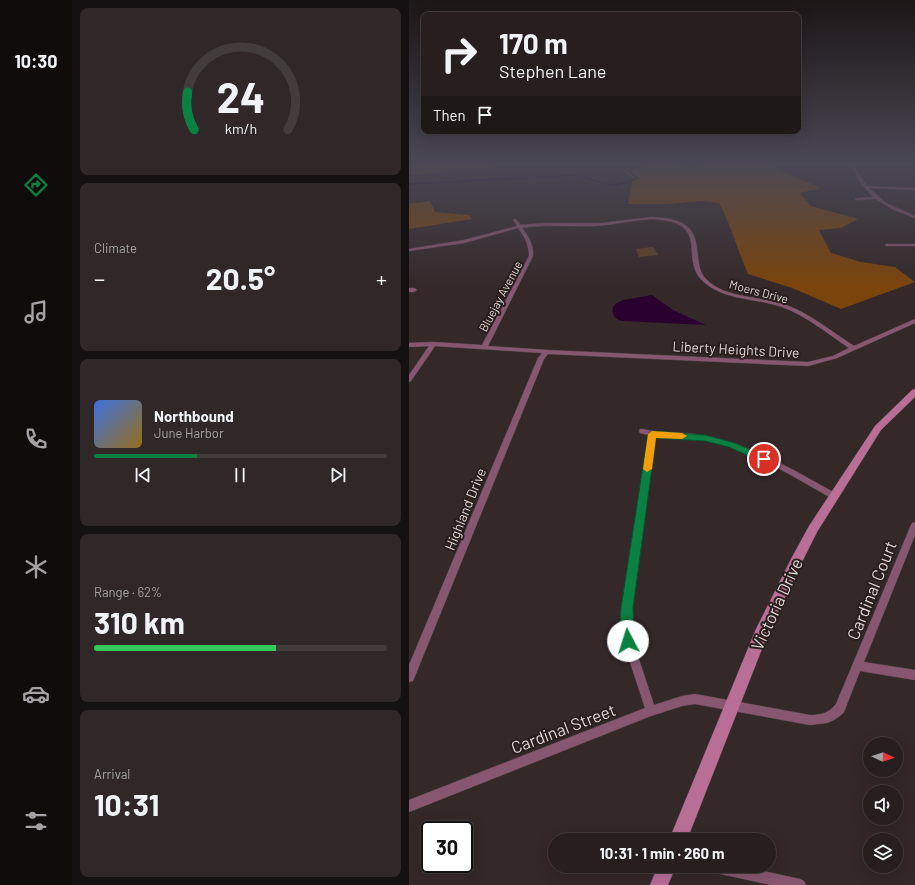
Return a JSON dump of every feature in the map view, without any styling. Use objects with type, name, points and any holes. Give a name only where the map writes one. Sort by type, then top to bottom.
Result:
[{"type":"street","points":[[887,205],[915,217]]},
{"type":"street","name":"Moers Drive","points":[[409,250],[467,242],[519,227],[542,224],[590,225],[656,218],[677,222],[688,229],[692,235],[697,270],[702,278],[711,286],[735,296],[778,304],[793,310],[854,349]]},
{"type":"street","name":"Bluejay Avenue","points":[[515,220],[529,240],[532,248],[531,256],[484,347],[547,352]]},
{"type":"street","points":[[888,245],[915,245]]},
{"type":"street","name":"Liberty Heights Drive","points":[[547,352],[798,365],[828,360],[915,321]]},
{"type":"street","points":[[409,345],[433,344],[484,347]]},
{"type":"street","points":[[409,380],[433,344]]},
{"type":"street","name":"Highland Drive","points":[[409,677],[541,358],[547,352]]},
{"type":"street","name":"Victoria Drive","points":[[681,833],[763,629],[813,530],[878,428],[915,392]]},
{"type":"street","points":[[642,431],[652,434],[705,438],[732,445],[750,452],[834,496]]},
{"type":"street","points":[[651,711],[628,641],[626,622],[652,434]]},
{"type":"street","name":"Cardinal Court","points":[[732,706],[810,720],[832,717],[840,708],[914,531]]},
{"type":"street","points":[[857,666],[915,675]]},
{"type":"street","name":"Cardinal Street","points":[[409,806],[651,711],[682,701],[695,699],[732,706]]},
{"type":"street","points":[[659,885],[664,873]]},
{"type":"street","points":[[744,873],[800,885]]},
{"type":"shaded area","points":[[409,205],[432,205],[435,212],[469,215],[472,219],[409,229]]},
{"type":"shaded area","points":[[720,205],[810,205],[858,219],[841,228],[819,230],[831,253],[861,262],[895,267],[915,282],[841,309],[792,288],[748,274]]},
{"type":"shaded area","points":[[652,247],[658,255],[639,257],[636,249]]},
{"type":"shaded area","points":[[652,295],[673,310],[706,325],[623,321],[618,320],[613,315],[613,307],[615,304],[623,300]]},
{"type":"slow traffic","points":[[647,469],[652,434],[682,436]]},
{"type":"route","points":[[628,641],[626,622],[627,608],[652,434],[705,438],[732,445],[764,459]]}]
